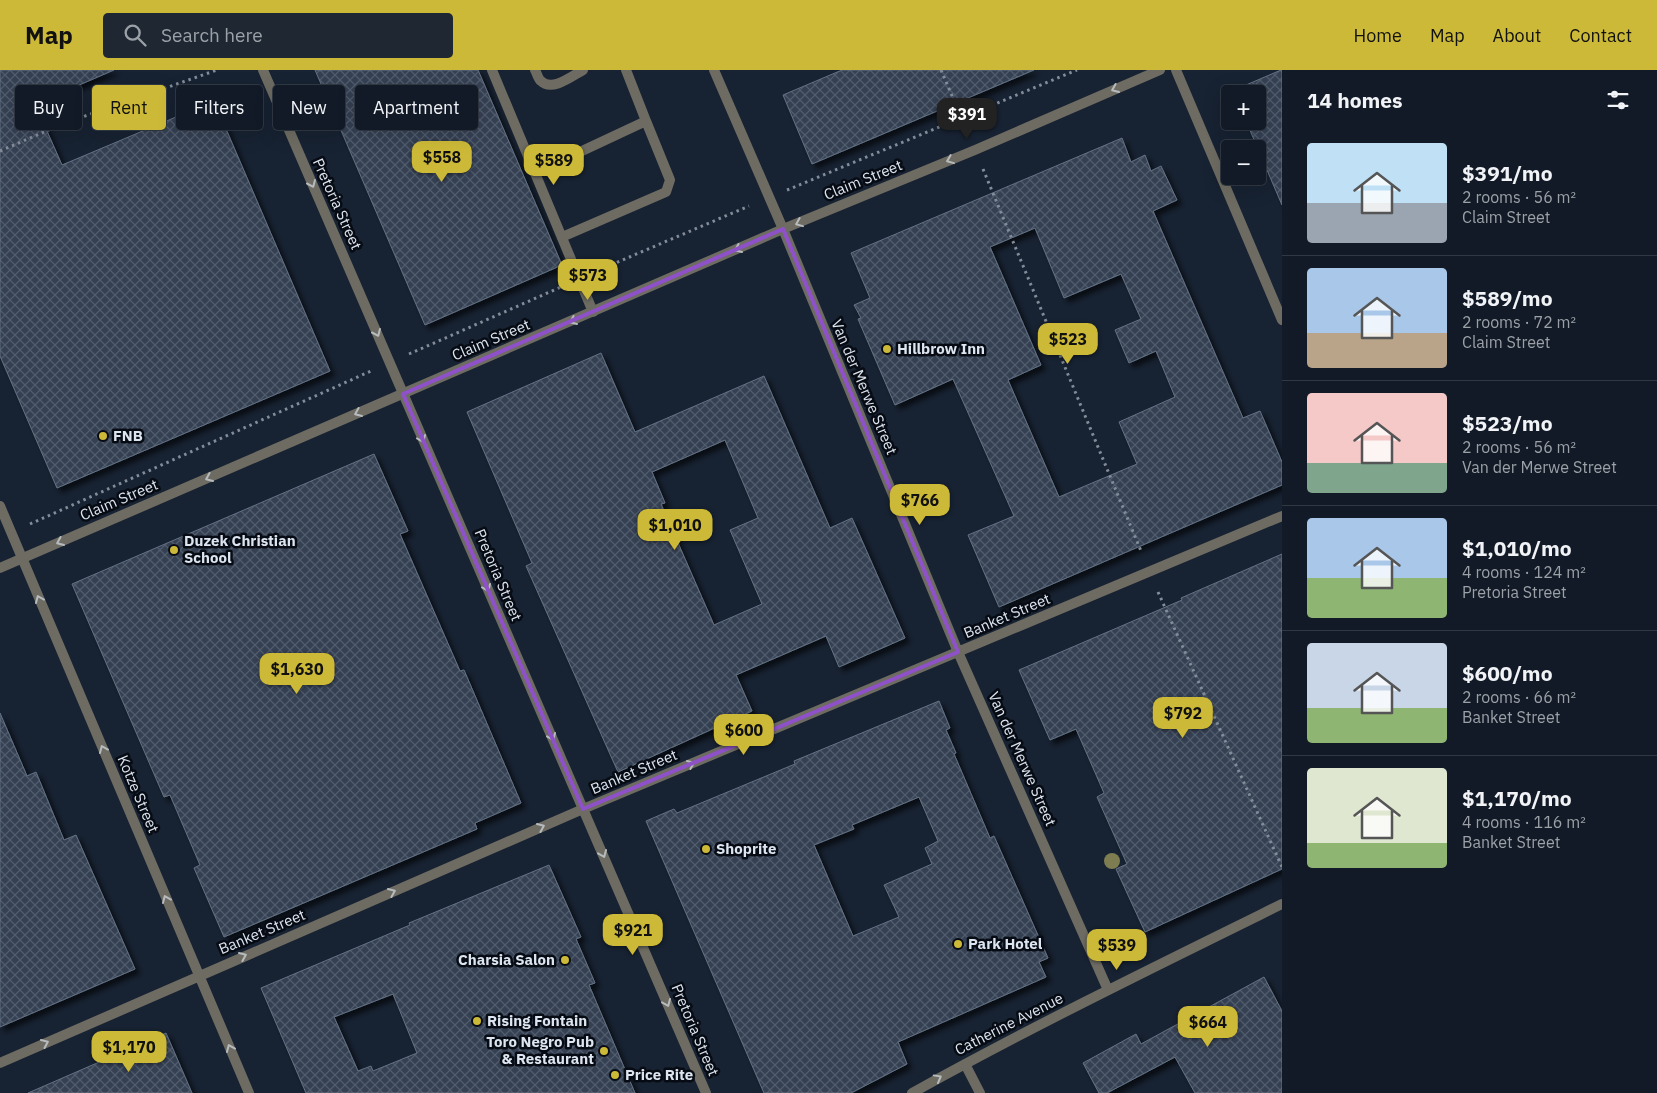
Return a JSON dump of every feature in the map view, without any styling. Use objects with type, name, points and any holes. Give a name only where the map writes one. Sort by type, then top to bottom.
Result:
[{"type":"street","name":"Pretoria Street","points":[[263,70],[706,1093]]},
{"type":"street","points":[[492,70],[593,312]]},
{"type":"street","points":[[535,70],[540,81],[548,85],[557,84],[583,70]]},
{"type":"street","points":[[562,238],[666,192],[670,180],[626,70]]},
{"type":"street","name":"Van der Merwe Street","points":[[714,70],[783,229],[958,652],[1108,990]]},
{"type":"street","name":"Claim Street","points":[[0,568],[783,229],[975,150],[1160,70]]},
{"type":"street","points":[[1176,70],[1282,320]]},
{"type":"street","points":[[534,173],[646,121]]},
{"type":"street","name":"Kotze Street","points":[[0,506],[249,1093]]},
{"type":"street","name":"Banket Street","points":[[0,1063],[584,809],[1282,516]]},
{"type":"street","name":"Catherine Avenue","points":[[912,1093],[1108,990],[1282,904]]},
{"type":"street","points":[[964,1064],[980,1093]]},
{"type":"path","points":[[0,151],[65,123],[217,70]]},
{"type":"path","points":[[941,70],[1150,572],[1282,867]]},
{"type":"path","points":[[11,532],[579,279],[1077,70]]},
{"type":"highlighted area","points":[[783,229],[958,652],[583,809],[403,394]]},
{"type":"building","points":[[0,70],[114,70],[79,85],[15,85],[15,130],[47,130],[62,165],[145,130],[166,130],[166,121],[176,117],[176,130],[226,130],[330,371],[57,488],[0,356]]},
{"type":"building","points":[[315,70],[478,70],[562,265],[425,325],[341,130],[345,130],[345,85],[321,85]]},
{"type":"building","points":[[842,70],[1034,70],[812,164],[783,95]]},
{"type":"building","points":[[1282,70],[1282,205],[1266,168],[1266,140],[1254,140],[1250,130],[1266,130],[1266,85],[1246,85]]},
{"type":"building","points":[[1122,138],[1131,162],[1145,155],[1151,171],[1161,166],[1177,200],[1153,211],[1243,418],[1260,411],[1282,462],[1282,485],[999,607],[968,535],[1014,516],[953,379],[895,405],[858,319],[861,318],[854,305],[870,298],[851,253]],"holes":[[[1035,228],[1064,298],[1121,274],[1141,319],[1115,330],[1129,363],[1156,351],[1175,397],[1119,422],[1137,464],[1059,497],[1008,380],[1041,365],[990,247]]]},
{"type":"building","points":[[601,353],[635,432],[764,376],[830,528],[852,518],[905,638],[839,667],[826,636],[736,675],[752,711],[618,772],[526,566],[532,563],[467,412]],"holes":[[[725,440],[758,518],[730,530],[762,604],[714,625],[661,504],[665,503],[652,472]]]},
{"type":"building","points":[[374,454],[408,531],[400,534],[460,671],[464,670],[521,803],[475,823],[477,829],[224,937],[194,868],[200,865],[170,795],[164,797],[72,584]]},
{"type":"building","points":[[1282,554],[1282,869],[1145,932],[1116,869],[1127,864],[1097,797],[1104,793],[1076,729],[1050,740],[1019,670],[1182,600],[1181,598]]},
{"type":"building","points":[[939,701],[950,728],[946,730],[956,753],[954,754],[990,838],[994,836],[1048,958],[1039,962],[1046,977],[898,1042],[907,1064],[851,1093],[764,1093],[646,821],[674,809],[677,813],[795,764],[794,761]],"holes":[[[919,797],[938,841],[925,848],[932,864],[884,885],[899,917],[853,936],[814,845],[854,829],[852,825]]]},
{"type":"building","points":[[0,713],[27,776],[36,772],[64,840],[76,835],[135,969],[0,1027]]},
{"type":"building","points":[[549,865],[581,937],[576,939],[595,983],[589,985],[635,1093],[306,1093],[261,988],[410,925],[409,923]],"holes":[[[393,994],[417,1053],[373,1071],[371,1066],[358,1071],[334,1017]]]},
{"type":"building","points":[[1264,977],[1282,1011],[1282,1093],[1195,1093],[1175,1057],[1107,1093],[1099,1093],[1083,1063],[1136,1034],[1141,1044]]},
{"type":"building","points":[[166,1033],[192,1093],[28,1093]]},
{"type":"place","name":"Hillbrow Inn","points":[[887,349]]},
{"type":"place","name":"FNB","points":[[103,436]]},
{"type":"place","name":"Duzek Christian School","points":[[174,550]]},
{"type":"place","name":"Shoprite","points":[[706,849]]},
{"type":"place","name":"Park Hotel","points":[[958,944]]},
{"type":"place","name":"Charsia Salon","points":[[565,960]]},
{"type":"place","name":"Rising Fontain","points":[[477,1021]]},
{"type":"place","name":"Toro Negro Pub & Restaurant","points":[[604,1051]]},
{"type":"place","name":"Price Rite","points":[[615,1075]]}]
